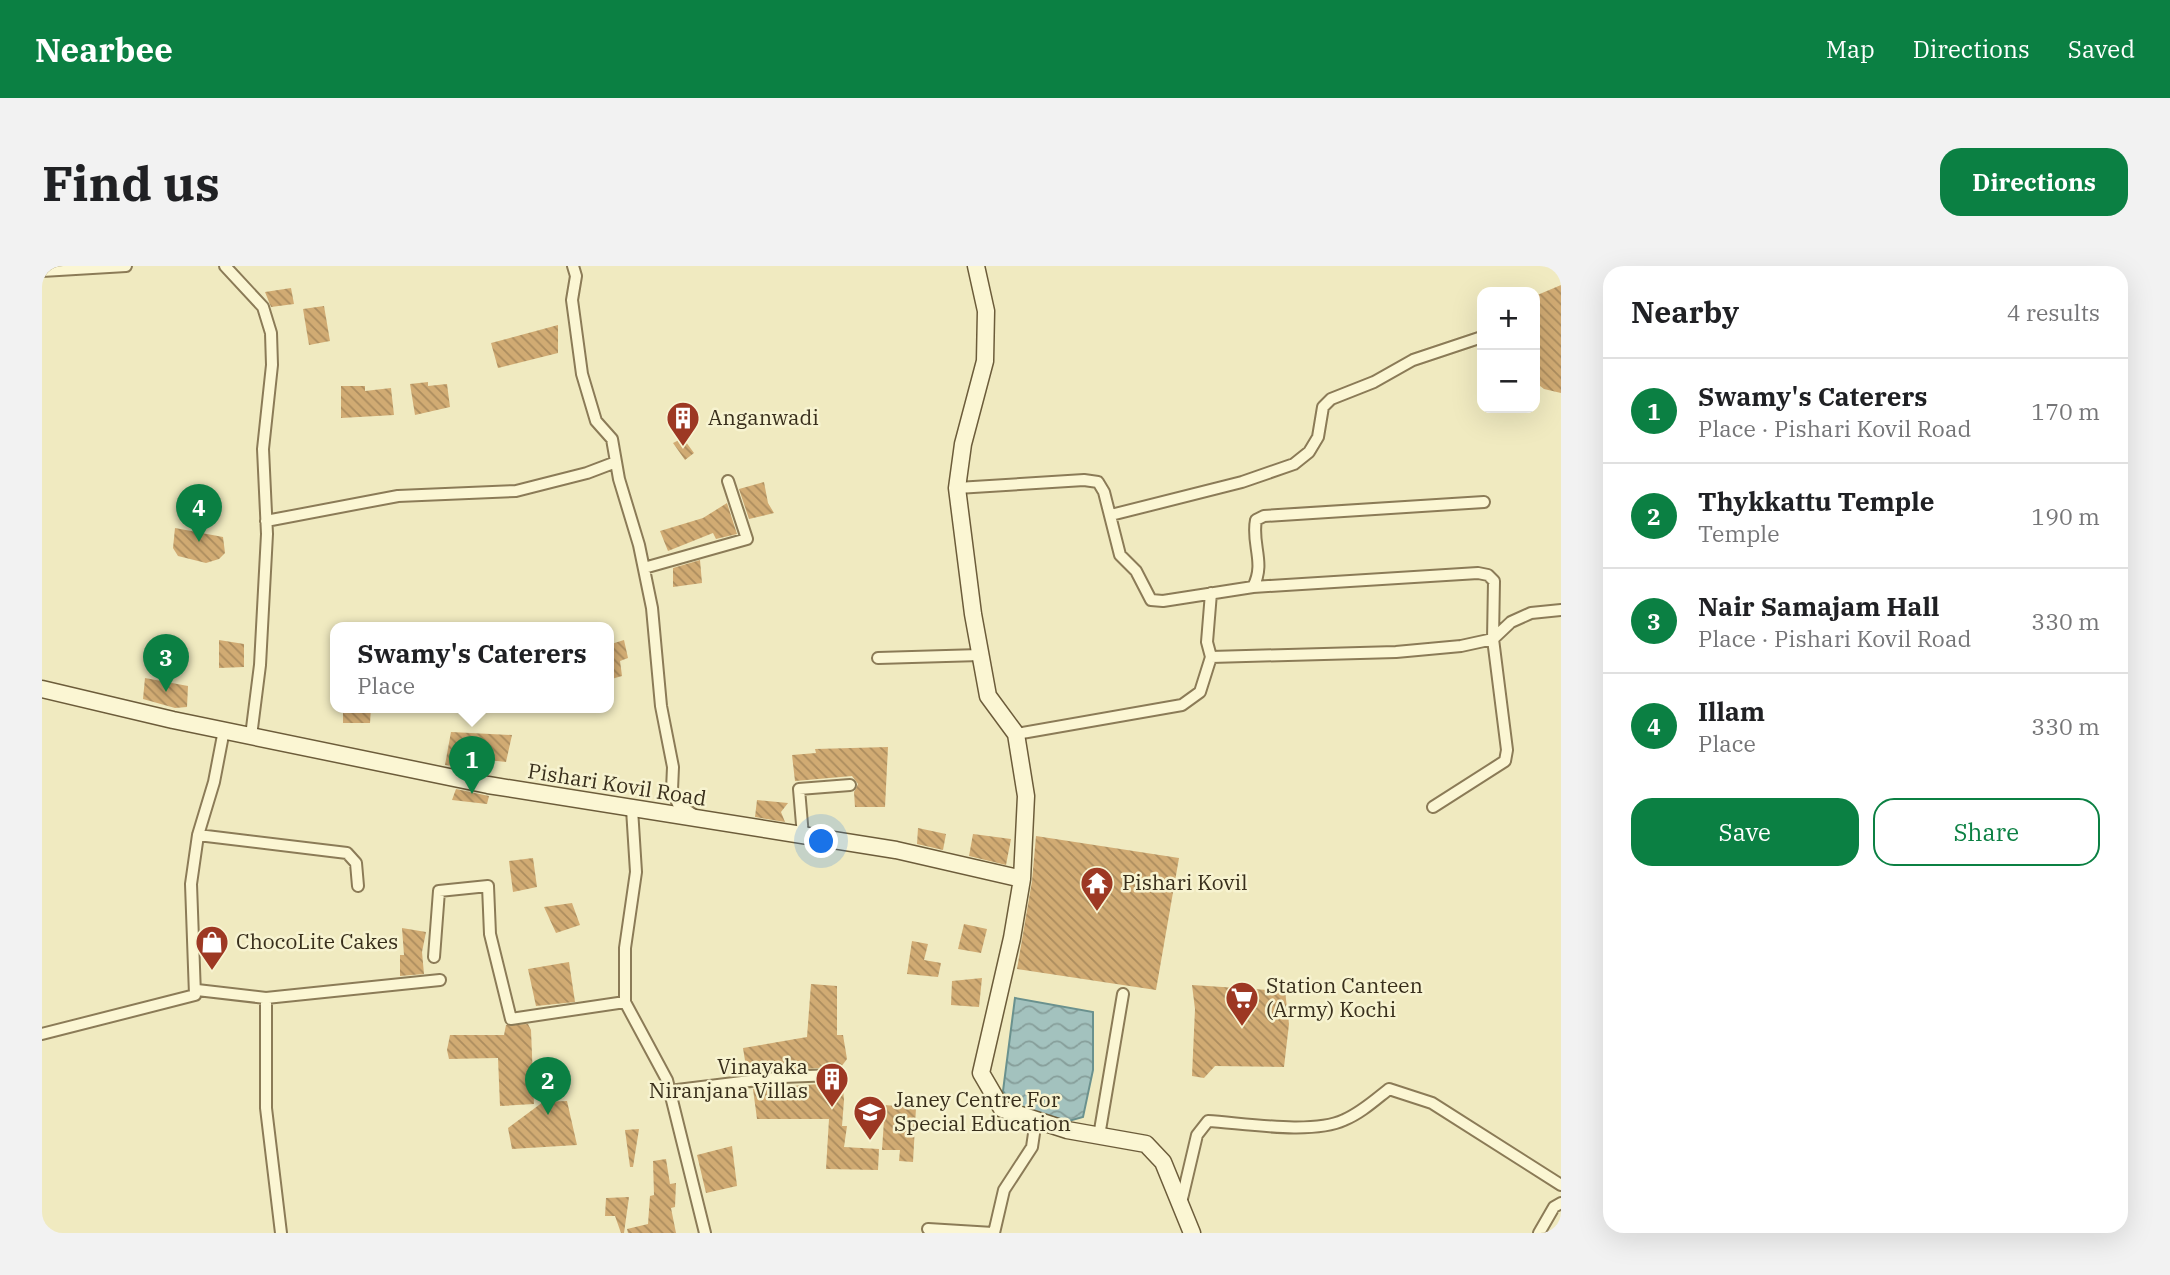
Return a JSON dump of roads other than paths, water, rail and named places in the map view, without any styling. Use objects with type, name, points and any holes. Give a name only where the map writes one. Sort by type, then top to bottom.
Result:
[{"type":"street","points":[[42,271],[126,266]]},
{"type":"street","points":[[225,266],[263,307],[271,333],[272,365],[262,449],[266,521],[260,666],[251,736]]},
{"type":"street","points":[[573,266],[576,276],[572,300],[574,327],[582,374],[596,421],[612,439],[644,568],[656,640],[661,706],[673,767],[672,790],[678,804],[702,820]]},
{"type":"street","points":[[976,266],[986,311],[985,361],[963,444],[957,488],[988,696],[1016,734],[1026,796],[1022,879],[1012,937],[981,1073],[1002,1109],[1067,1130],[1146,1144],[1163,1162],[1192,1233]]},
{"type":"street","points":[[1111,515],[1242,482],[1294,464],[1309,452],[1318,438],[1322,407],[1331,399],[1374,382],[1413,360],[1477,339]]},
{"type":"street","points":[[266,521],[398,496],[516,491],[587,473],[616,461]]},
{"type":"street","points":[[957,488],[1084,480],[1098,482],[1111,515],[1120,555],[1136,570],[1150,600],[1253,587],[1488,575],[1494,581],[1493,639],[1507,750],[1505,761],[1433,807]]},
{"type":"street","points":[[644,568],[747,539],[728,481]]},
{"type":"street","points":[[1253,587],[1261,566],[1254,528],[1256,520],[1264,516],[1484,502]]},
{"type":"street","points":[[1016,734],[1182,705],[1200,692],[1211,657],[1207,642],[1211,593]]},
{"type":"street","points":[[1211,657],[1396,652],[1493,639],[1511,622],[1531,613],[1561,610]]},
{"type":"street","points":[[878,658],[980,655]]},
{"type":"street","name":"Pishari Kovil Road","points":[[42,689],[488,785],[897,850],[1022,879]]},
{"type":"street","points":[[42,1034],[191,998],[197,990],[190,935],[191,884],[198,835],[214,782],[224,730]]},
{"type":"street","points":[[803,836],[799,789],[850,785]]},
{"type":"street","points":[[632,809],[636,872],[625,948],[625,1002],[667,1080],[705,1233]]},
{"type":"street","points":[[198,835],[347,853],[356,863],[358,886]]},
{"type":"street","points":[[434,957],[439,891],[488,886],[490,934],[511,1019],[625,1002]]},
{"type":"street","points":[[197,990],[266,998],[440,980]]},
{"type":"street","points":[[1099,1136],[1123,994]]},
{"type":"street","points":[[266,998],[266,1108],[281,1233]]},
{"type":"street","points":[[669,1091],[783,1077],[833,1075]]},
{"type":"street","points":[[1181,1206],[1197,1135],[1208,1121],[1290,1127],[1342,1122],[1363,1110],[1389,1088],[1432,1103],[1561,1185]]},
{"type":"street","points":[[928,1229],[993,1233],[1004,1190],[1032,1147],[1036,1120]]},
{"type":"street","points":[[1539,1233],[1554,1207],[1561,1203]]},
{"type":"water","points":[[1015,998],[1093,1012],[1093,1070],[1083,1117],[1065,1122],[1013,1105],[1003,1091]]},
{"type":"place","name":"Anganwadi","points":[[683,448]]},
{"type":"place","name":"Illam","points":[[199,542]]},
{"type":"place","name":"Nair Samajam Hall","points":[[166,692]]},
{"type":"place","name":"Swamy's Caterers","points":[[472,794]]},
{"type":"place","name":"Pishari Kovil","points":[[1097,913]]},
{"type":"place","name":"ChocoLite Cakes","points":[[212,972]]},
{"type":"place","name":"Station Canteen (Army) Kochi","points":[[1242,1028]]},
{"type":"place","name":"Vinayaka Niranjana Villas","points":[[832,1109]]},
{"type":"place","name":"Thykkattu Temple","points":[[548,1115]]},
{"type":"place","name":"Janey Centre For Special Education","points":[[870,1142]]}]
